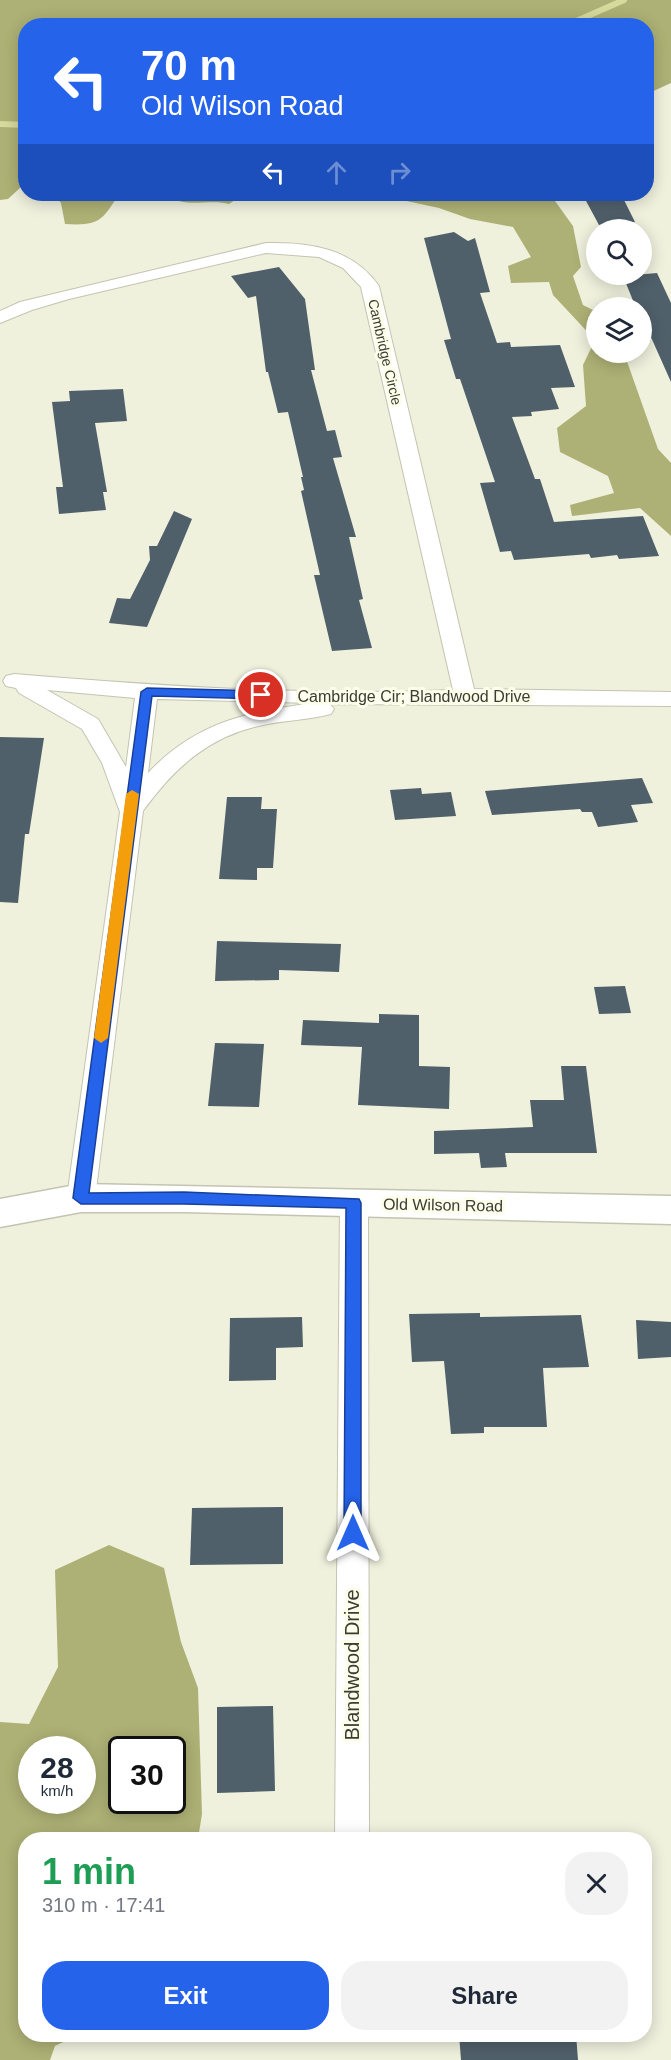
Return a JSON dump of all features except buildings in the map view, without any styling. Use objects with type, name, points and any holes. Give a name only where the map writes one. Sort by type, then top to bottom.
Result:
[{"type":"street","name":"Cambridge Circle","points":[[0,318],[26,306],[64,295],[266,248],[318,249],[361,272],[370,286],[465,696]]},
{"type":"street","name":"Cambridge Cir; Blandwood Drive","points":[[7,678],[147,692],[399,699],[465,696],[671,699]]},
{"type":"street","points":[[7,678],[90,724],[113,764],[130,813]]},
{"type":"street","points":[[81,1198],[147,692]]},
{"type":"street","points":[[130,813],[164,766],[208,734],[260,718],[399,699]]},
{"type":"street","name":"Old Wilson Road","points":[[0,1213],[81,1198],[184,1198],[671,1210]]},
{"type":"street","name":"Blandwood Drive","points":[[351,1832],[354,1203]]},
{"type":"green space","points":[[0,0],[671,0],[671,83],[654,91],[654,18],[18,18],[18,190],[8,199],[0,200]]},
{"type":"green space","points":[[59,201],[114,201],[98,220],[85,224],[65,224]]},
{"type":"green space","points":[[181,201],[234,201],[229,204]]},
{"type":"green space","points":[[406,201],[555,201],[573,226],[581,267],[573,276],[583,305],[586,306],[586,330],[553,295],[549,282],[511,283],[508,266],[531,257],[513,227],[470,219],[439,208]]},
{"type":"green space","points":[[586,359],[586,363],[628,363],[658,449],[671,463],[671,536],[640,508],[572,516],[570,505],[614,493],[608,476],[560,452],[557,428],[586,406],[583,365]]},
{"type":"green space","points":[[109,1545],[164,1568],[181,1642],[198,1688],[202,1814],[199,1832],[18,1832],[18,2042],[63,2042],[55,2046],[50,2060],[0,2060],[0,1722],[29,1724],[58,1667],[55,1570]]},
{"type":"waterway","points":[[583,18],[624,0]]},
{"type":"waterway","points":[[0,124],[18,125]]},
{"type":"slow traffic","points":[[101,1038],[132,794]]},
{"type":"route","points":[[261,695],[147,692],[81,1198],[184,1198],[354,1203],[353,1533]]}]
